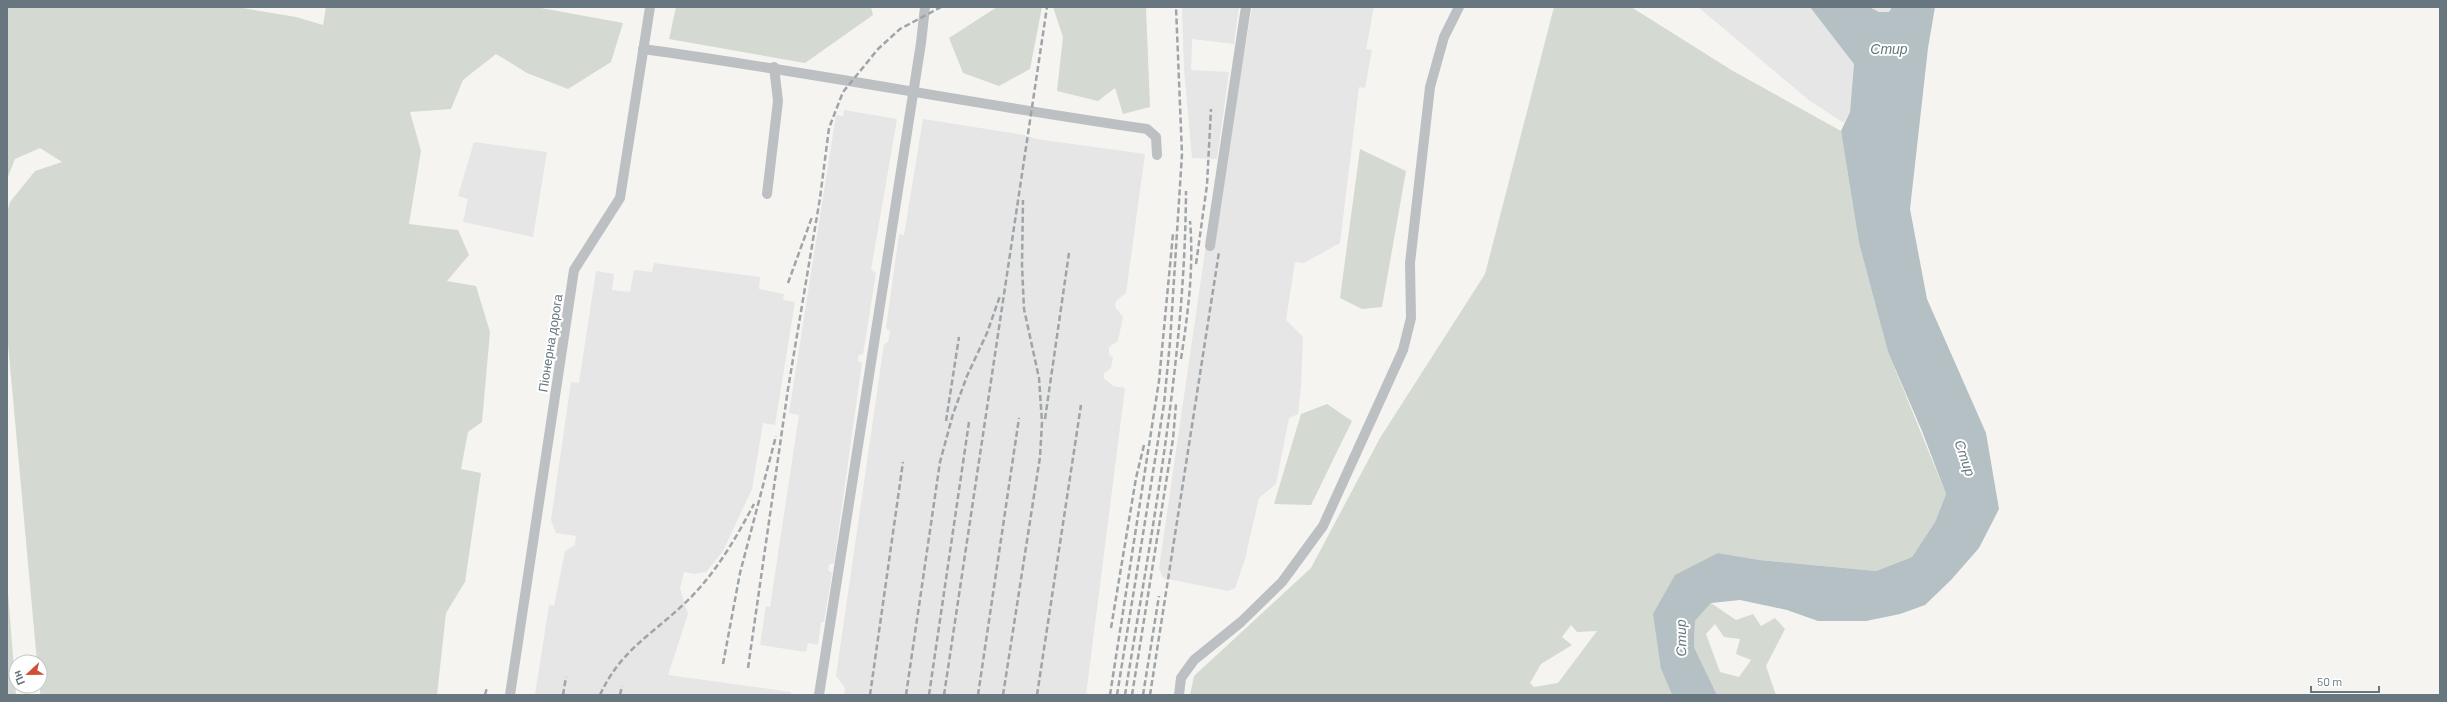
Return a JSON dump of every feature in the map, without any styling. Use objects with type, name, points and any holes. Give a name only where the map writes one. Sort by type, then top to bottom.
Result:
[{"type":"street","name":"Піонерна дорога","points":[[510,695],[574,270],[620,198],[650,7]]},
{"type":"street","points":[[819,695],[914,91],[924,7]]},
{"type":"street","points":[[1210,246],[1246,7]]},
{"type":"street","points":[[1179,695],[1181,678],[1194,660],[1241,622],[1282,582],[1323,526],[1404,350],[1410,318],[1410,263],[1430,87],[1444,37],[1459,7]]},
{"type":"street","points":[[643,49],[774,67],[1032,113],[1147,129],[1156,137],[1157,155]]},
{"type":"street","points":[[767,194],[778,101],[774,67]]},
{"type":"shaded area","points":[[7,7],[237,7],[296,17],[323,25],[326,7],[520,7],[541,8],[623,23],[611,62],[568,89],[527,73],[496,54],[463,80],[451,109],[410,112],[421,151],[409,224],[458,230],[469,255],[447,281],[476,286],[490,332],[482,422],[468,432],[461,469],[481,473],[465,582],[446,613],[437,695],[40,695],[48,694],[48,654],[36,654],[7,333],[7,212],[10,202],[35,171],[62,162],[40,148],[15,159],[7,179]]},
{"type":"shaded area","points":[[676,7],[871,7],[873,15],[805,63],[669,39]]},
{"type":"shaded area","points":[[997,7],[1042,7],[1030,69],[999,86],[963,73],[949,38]]},
{"type":"shaded area","points":[[1053,7],[1146,7],[1150,107],[1123,114],[1115,88],[1098,101],[1057,91],[1063,37]]},
{"type":"shaded area","points":[[1182,7],[1239,7],[1234,44],[1192,39],[1191,70],[1229,72],[1217,159],[1192,158],[1184,69]]},
{"type":"shaded area","points":[[1252,7],[1374,7],[1366,49],[1372,50],[1365,88],[1359,87],[1340,243],[1304,263],[1295,262],[1286,320],[1303,337],[1298,414],[1289,418],[1276,484],[1259,498],[1245,559],[1235,588],[1228,591],[1163,578],[1159,568],[1206,245],[1235,109]]},
{"type":"shaded area","points":[[1554,7],[1631,7],[1733,71],[1841,131],[1859,243],[1888,352],[1946,494],[1935,522],[1912,557],[1876,571],[1760,560],[1718,553],[1661,669],[1672,695],[1190,695],[1194,676],[1311,568],[1380,438],[1485,274]],"holes":[[[1571,625],[1577,632],[1597,631],[1558,683],[1534,687],[1530,683],[1541,664],[1572,645],[1562,637]]]},
{"type":"shaded area","points":[[1698,7],[1892,7],[1854,64],[1850,112],[1844,123],[1810,101]]},
{"type":"shaded area","points":[[844,110],[897,119],[871,270],[876,273],[863,354],[859,355],[858,358],[858,361],[862,363],[834,563],[829,565],[828,570],[832,573],[824,622],[821,622],[818,645],[808,643],[806,652],[760,645],[766,606],[770,607],[799,415],[789,413],[836,115],[843,116]]},
{"type":"shaded area","points":[[923,119],[1024,135],[1036,139],[1145,154],[1126,293],[1116,301],[1115,307],[1123,317],[1118,341],[1109,347],[1109,354],[1113,358],[1111,368],[1104,373],[1104,378],[1113,386],[1125,388],[1086,695],[844,695],[845,688],[836,676],[884,344],[888,342],[890,331],[886,328],[899,234],[904,235]]},
{"type":"shaded area","points":[[474,142],[547,152],[533,237],[463,222],[468,199],[458,196]]},
{"type":"shaded area","points":[[1360,149],[1406,171],[1382,307],[1362,309],[1340,298]]},
{"type":"shaded area","points":[[654,263],[760,277],[759,289],[784,294],[783,300],[795,302],[775,425],[763,423],[752,489],[723,551],[706,572],[694,574],[684,572],[680,589],[688,614],[668,675],[791,692],[791,695],[535,695],[549,605],[554,606],[565,551],[575,545],[576,536],[556,533],[551,520],[571,382],[579,383],[596,271],[614,274],[612,290],[630,292],[634,270],[652,272]]},
{"type":"shaded area","points":[[1327,404],[1352,421],[1311,505],[1274,504],[1301,414]]},
{"type":"shaded area","points":[[7,580],[13,654],[8,654],[8,694],[16,695],[7,695]]},
{"type":"shaded area","points":[[1711,603],[1736,620],[1753,614],[1761,626],[1775,618],[1785,629],[1766,666],[1776,695],[1717,695],[1694,647],[1695,621]],"holes":[[[1715,624],[1724,637],[1740,639],[1736,654],[1751,660],[1739,677],[1720,672],[1706,634]]]},
{"type":"water","name":"Стир","points":[[1810,7],[1869,7],[1879,12],[1889,12],[1892,7],[1935,7],[1928,48],[1910,209],[1927,299],[1986,433],[1999,509],[1979,548],[1951,580],[1925,605],[1900,614],[1866,621],[1818,621],[1787,610],[1740,600],[1711,603],[1695,621],[1694,647],[1717,695],[1672,695],[1661,669],[1653,614],[1675,575],[1718,553],[1760,560],[1876,571],[1912,557],[1935,522],[1946,494],[1922,431],[1888,352],[1859,243],[1841,131],[1850,112],[1854,64]]},
{"type":"railway","points":[[748,668],[788,389],[820,198],[829,128],[843,92],[878,49],[900,29],[941,7]]},
{"type":"railway","points":[[944,695],[1047,7]]},
{"type":"railway","points":[[1117,695],[1164,404],[1170,342],[1182,154],[1176,7]]},
{"type":"railway","points":[[1196,264],[1207,185],[1211,109]]},
{"type":"railway","points":[[1125,695],[1156,507],[1173,381],[1180,318],[1186,191]]},
{"type":"railway","points":[[1003,695],[1040,457],[1042,422],[1039,378],[1024,309],[1022,265],[1023,200]]},
{"type":"railway","points":[[788,283],[812,217]]},
{"type":"railway","points":[[1181,359],[1191,273],[1190,221]]},
{"type":"railway","points":[[1110,695],[1159,381],[1173,234]]},
{"type":"railway","points":[[1150,695],[1219,252]]},
{"type":"railway","points":[[1045,419],[1069,253]]},
{"type":"railway","points":[[906,695],[940,462],[953,414],[967,376],[987,333],[1000,296]]},
{"type":"railway","points":[[946,421],[959,337]]},
{"type":"railway","points":[[1132,695],[1173,439],[1176,404]]},
{"type":"railway","points":[[1037,695],[1081,405]]},
{"type":"railway","points":[[978,695],[1019,418]]},
{"type":"railway","points":[[929,695],[969,422]]},
{"type":"railway","points":[[723,664],[740,573],[776,436]]},
{"type":"railway","points":[[1111,628],[1136,478],[1144,445]]},
{"type":"railway","points":[[870,695],[903,462]]},
{"type":"railway","points":[[600,695],[608,680],[626,655],[684,604],[705,582],[723,557],[754,504]]},
{"type":"railway","points":[[1143,695],[1159,596]]},
{"type":"railway","points":[[563,695],[566,677]]},
{"type":"railway","points":[[620,695],[622,686]]},
{"type":"railway","points":[[485,695],[487,687]]}]
